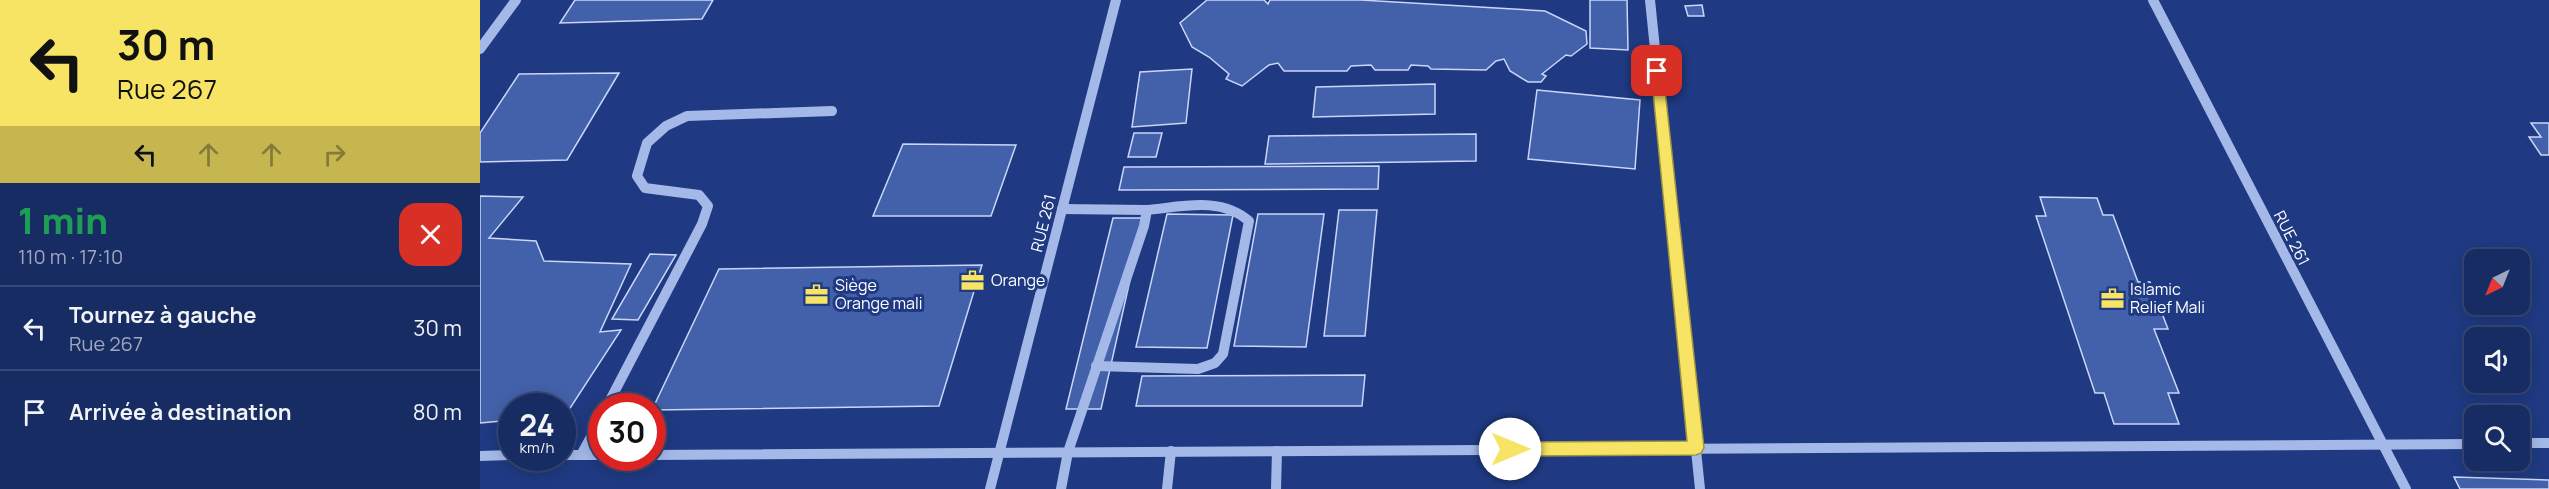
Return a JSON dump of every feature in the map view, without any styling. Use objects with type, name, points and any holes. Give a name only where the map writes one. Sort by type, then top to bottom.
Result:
[{"type":"street","points":[[480,49],[516,0]]},
{"type":"street","name":"RUE 261","points":[[990,489],[1116,0]]},
{"type":"street","points":[[1650,0],[1700,489]]},
{"type":"street","name":"RUE 261","points":[[2152,0],[2406,489]]},
{"type":"street","points":[[614,393],[702,224],[708,206],[699,195],[645,188],[637,176],[647,143],[666,126],[687,116],[832,111]]},
{"type":"street","points":[[1062,209],[1147,210],[1205,206],[1232,207],[1242,212],[1249,221],[1223,354],[1215,363],[1198,369],[1096,366]]},
{"type":"street","points":[[1061,489],[1068,452],[1144,226],[1147,210]]},
{"type":"street","points":[[581,455],[588,442]]},
{"type":"street","points":[[2530,443],[2549,443]]},
{"type":"street","points":[[666,455],[2464,444]]},
{"type":"street","points":[[1167,489],[1171,451]]},
{"type":"street","points":[[1276,489],[1277,451]]},
{"type":"street","points":[[480,456],[498,455]]},
{"type":"street","points":[[576,455],[588,455]]},
{"type":"building","points":[[575,0],[713,0],[702,19],[560,23]]},
{"type":"building","points":[[1207,0],[1264,0],[1268,4],[1270,0],[1361,0],[1545,11],[1586,31],[1587,44],[1571,56],[1566,55],[1542,74],[1546,76],[1541,82],[1528,82],[1510,71],[1504,59],[1496,61],[1486,70],[1431,69],[1428,66],[1411,65],[1408,70],[1375,70],[1371,65],[1351,66],[1347,71],[1284,71],[1278,63],[1269,65],[1242,86],[1226,79],[1229,74],[1209,57],[1192,47],[1180,23]]},
{"type":"building","points":[[1590,0],[1627,0],[1628,50],[1590,48]]},
{"type":"building","points":[[1702,5],[1704,16],[1688,16],[1685,6]]},
{"type":"building","points":[[1192,69],[1186,123],[1132,127],[1140,72]]},
{"type":"building","points":[[619,73],[567,160],[480,162],[480,133],[519,74]]},
{"type":"building","points":[[1435,84],[1435,114],[1313,117],[1316,87]]},
{"type":"building","points":[[1537,90],[1640,100],[1635,169],[1528,159]]},
{"type":"building","points":[[2531,123],[2549,123],[2549,155],[2541,155],[2529,137],[2541,137]]},
{"type":"building","points":[[1134,133],[1162,133],[1156,157],[1128,157]]},
{"type":"building","points":[[1476,134],[1476,161],[1265,164],[1269,136]]},
{"type":"building","points":[[903,144],[1016,145],[991,216],[873,216]]},
{"type":"building","points":[[1379,166],[1378,189],[1119,190],[1124,167]]},
{"type":"building","points":[[480,196],[523,197],[489,238],[536,241],[544,261],[631,264],[600,332],[621,330],[576,399],[576,393],[498,393],[498,421],[480,423]]},
{"type":"building","points":[[2040,197],[2097,198],[2103,215],[2113,215],[2138,282],[2150,282],[2168,329],[2154,329],[2179,393],[2168,393],[2179,424],[2114,424],[2104,393],[2095,393],[2036,216],[2046,216]]},
{"type":"building","points":[[1339,210],[1377,210],[1365,336],[1324,336]]},
{"type":"building","points":[[1167,214],[1233,215],[1207,348],[1136,347]]},
{"type":"building","points":[[1258,214],[1324,214],[1306,347],[1234,346]]},
{"type":"building","points":[[1113,218],[1144,218],[1101,409],[1066,409]]},
{"type":"building","points":[[650,254],[676,255],[638,320],[612,319]]},
{"type":"building","points":[[982,265],[939,406],[666,410],[666,393],[660,393],[719,269]]},
{"type":"building","points":[[1365,375],[1362,406],[1136,406],[1142,376]]},
{"type":"building","points":[[2454,477],[2549,480],[2549,489],[2460,489]]},
{"type":"place","name":"Orange","points":[[973,280]]},
{"type":"place","name":"Siège Orange mali","points":[[817,294]]},
{"type":"place","name":"Islamic Relief Mali","points":[[2112,298]]},
{"type":"route","points":[[1510,449],[1696,448],[1657,71]]}]
